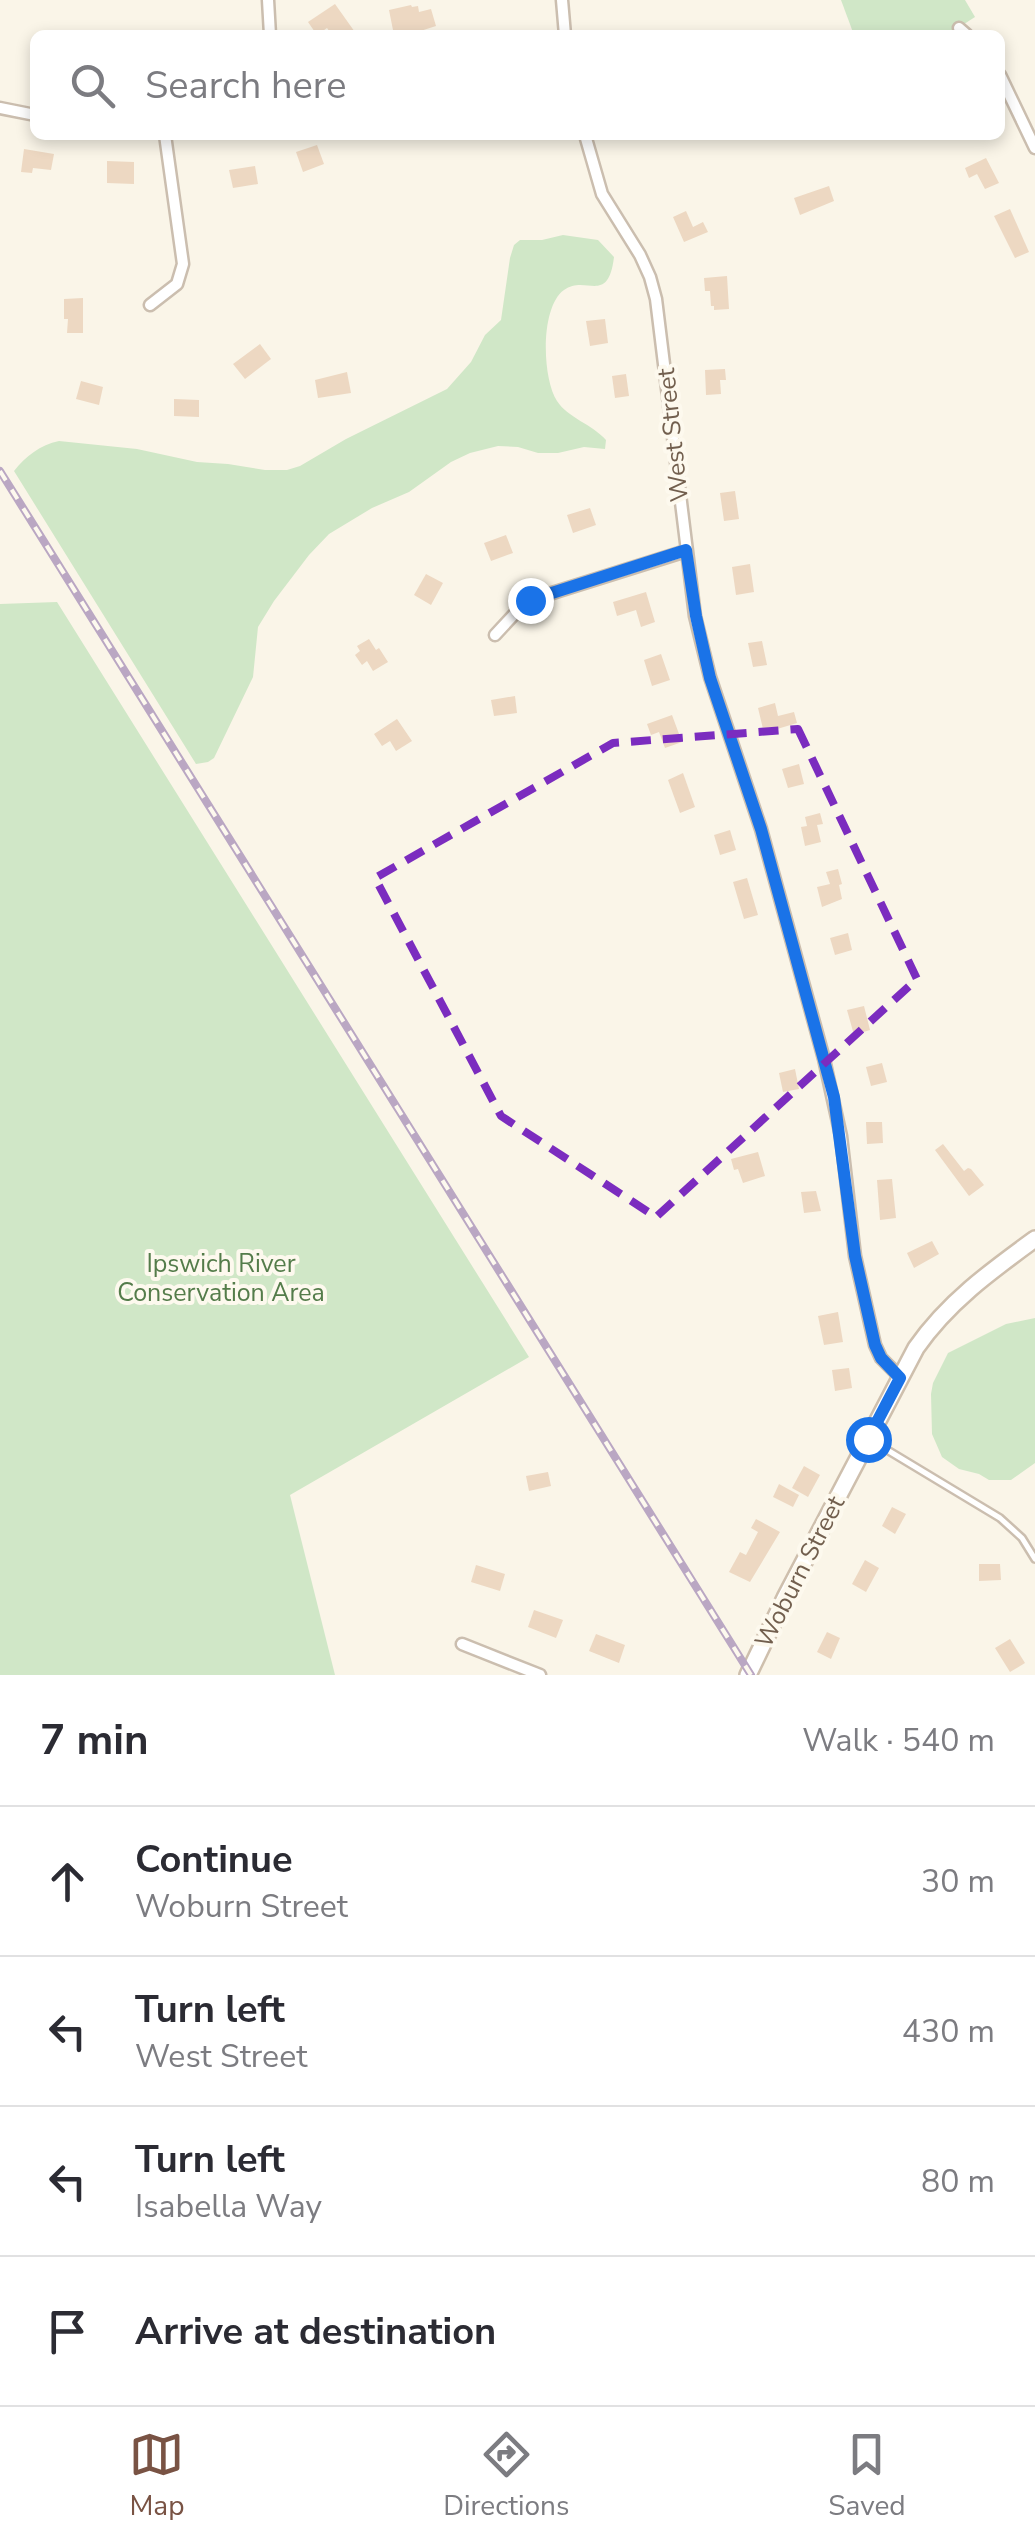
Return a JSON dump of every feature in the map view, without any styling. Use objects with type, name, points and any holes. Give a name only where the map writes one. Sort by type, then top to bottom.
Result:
[{"type":"street","points":[[268,0],[270,30]]},
{"type":"street","points":[[562,0],[564,30]]},
{"type":"street","points":[[1005,85],[1035,148]]},
{"type":"street","points":[[0,108],[30,113]]},
{"type":"street","points":[[150,305],[170,291],[183,270],[165,140]]},
{"type":"street","name":"West Street","points":[[587,140],[602,194],[633,242],[654,288],[696,616],[710,678],[761,829],[834,1097],[855,1256],[875,1345],[881,1358],[900,1378]]},
{"type":"street","points":[[495,635],[530,600],[686,550]]},
{"type":"street","name":"Woburn Street","points":[[748,1675],[916,1348],[950,1306],[1035,1239]]},
{"type":"street","points":[[462,1644],[540,1675]]},
{"type":"lane","points":[[868,1439],[1000,1518],[1022,1538],[1035,1559]]},
{"type":"highlighted area","points":[[798,729],[917,979],[656,1217],[501,1116],[375,878],[613,743]]},
{"type":"green space","points":[[841,0],[965,0],[975,17],[955,30],[852,30]]},
{"type":"green space","points":[[563,235],[598,240],[614,257],[607,281],[595,286],[572,286],[556,299],[546,343],[548,376],[557,401],[606,440],[605,449],[584,447],[538,453],[498,446],[470,453],[409,492],[372,508],[329,534],[309,555],[258,627],[253,677],[214,758],[196,764],[14,471],[34,452],[59,441],[265,470],[300,466],[447,389],[471,362],[485,335],[501,320],[514,245],[520,240]]},
{"type":"green space","name":"Ipswich River Conservation Area","points":[[57,602],[529,1357],[290,1495],[335,1675],[0,1675],[0,604]]},
{"type":"green space","points":[[1035,1318],[1035,1463],[1011,1480],[989,1480],[959,1469],[942,1457],[932,1434],[933,1383],[948,1353],[1006,1324]]},
{"type":"building","points":[[335,4],[353,30],[314,30],[308,22]]},
{"type":"building","points":[[411,5],[418,6],[419,12],[431,9],[436,26],[393,30],[389,10]]},
{"type":"building","points":[[317,145],[324,164],[303,172],[296,152]]},
{"type":"building","points":[[24,149],[54,154],[51,170],[33,168],[32,173],[21,172]]},
{"type":"building","points":[[986,158],[999,183],[985,189],[977,174],[969,178],[965,168]]},
{"type":"building","points":[[107,161],[134,162],[134,184],[107,183]]},
{"type":"building","points":[[255,166],[258,184],[233,188],[229,170]]},
{"type":"building","points":[[829,186],[834,201],[800,215],[794,198]]},
{"type":"building","points":[[1010,209],[1029,252],[1015,258],[994,216]]},
{"type":"building","points":[[686,211],[693,227],[703,222],[708,232],[684,242],[673,217]]},
{"type":"building","points":[[727,276],[729,309],[714,310],[704,278]]},
{"type":"building","points":[[83,298],[83,333],[67,333],[64,299]]},
{"type":"building","points":[[605,319],[608,343],[590,346],[586,321]]},
{"type":"building","points":[[260,344],[271,359],[245,379],[233,364]]},
{"type":"building","points":[[725,369],[726,380],[720,380],[721,394],[706,395],[705,370]]},
{"type":"building","points":[[347,372],[351,393],[318,398],[315,380]]},
{"type":"building","points":[[626,374],[629,396],[615,398],[612,376]]},
{"type":"building","points":[[81,381],[103,387],[99,405],[76,399]]},
{"type":"building","points":[[174,399],[199,400],[199,417],[174,416]]},
{"type":"building","points":[[735,491],[739,519],[724,521],[720,493]]},
{"type":"building","points":[[590,508],[596,525],[573,533],[567,515]]},
{"type":"building","points":[[506,535],[513,553],[491,561],[484,543]]},
{"type":"building","points":[[750,564],[754,592],[736,595],[732,567]]},
{"type":"building","points":[[426,574],[443,583],[431,605],[414,595]]},
{"type":"building","points":[[646,592],[655,622],[641,627],[636,610],[617,616],[613,602]]},
{"type":"building","points":[[369,639],[388,662],[373,671],[367,661],[362,665],[355,655],[360,651],[357,646]]},
{"type":"building","points":[[762,641],[767,665],[753,667],[748,643]]},
{"type":"building","points":[[661,654],[670,680],[652,686],[644,660]]},
{"type":"building","points":[[515,696],[517,713],[494,716],[491,700]]},
{"type":"building","points":[[775,703],[778,716],[794,712],[797,723],[764,733],[758,708]]},
{"type":"building","points":[[672,715],[682,742],[665,748],[659,732],[651,735],[647,724]]},
{"type":"building","points":[[397,719],[412,741],[396,751],[390,741],[382,746],[374,734]]},
{"type":"building","points":[[799,764],[804,784],[788,788],[782,769]]},
{"type":"building","points":[[683,773],[695,807],[680,813],[668,780]]},
{"type":"building","points":[[820,813],[823,824],[817,825],[821,842],[805,846],[801,827],[807,826],[805,817]]},
{"type":"building","points":[[730,830],[736,850],[720,855],[714,835]]},
{"type":"building","points":[[838,869],[842,899],[822,907],[817,887],[830,884],[826,872]]},
{"type":"building","points":[[747,878],[758,915],[744,919],[733,882]]},
{"type":"building","points":[[848,933],[852,950],[835,955],[830,938]]},
{"type":"building","points":[[864,1006],[870,1030],[854,1035],[847,1010]]},
{"type":"building","points":[[882,1063],[887,1082],[871,1086],[866,1067]]},
{"type":"building","points":[[795,1069],[799,1089],[783,1092],[779,1073]]},
{"type":"building","points":[[866,1122],[882,1122],[883,1143],[867,1144]]},
{"type":"building","points":[[943,1144],[964,1171],[971,1169],[984,1185],[969,1196],[935,1150]]},
{"type":"building","points":[[758,1152],[765,1176],[743,1183],[731,1159]]},
{"type":"building","points":[[892,1179],[896,1218],[880,1220],[877,1180]]},
{"type":"building","points":[[816,1191],[821,1211],[804,1213],[801,1192]]},
{"type":"building","points":[[932,1241],[939,1254],[914,1268],[907,1253]]},
{"type":"building","points":[[838,1312],[843,1342],[824,1345],[818,1316]]},
{"type":"building","points":[[849,1368],[852,1388],[835,1391],[832,1370]]},
{"type":"building","points":[[804,1466],[820,1475],[808,1497],[792,1488]]},
{"type":"building","points":[[548,1472],[551,1486],[529,1491],[526,1476]]},
{"type":"building","points":[[779,1484],[799,1495],[793,1507],[773,1497]]},
{"type":"building","points":[[892,1507],[906,1514],[895,1534],[882,1526]]},
{"type":"building","points":[[756,1519],[780,1532],[750,1582],[729,1572],[740,1552],[746,1555],[758,1532],[751,1528]]},
{"type":"building","points":[[865,1560],[879,1568],[866,1592],[852,1584]]},
{"type":"building","points":[[979,1564],[1000,1564],[1001,1580],[979,1581]]},
{"type":"building","points":[[476,1565],[505,1574],[500,1591],[471,1582]]},
{"type":"building","points":[[534,1610],[563,1620],[556,1638],[528,1627]]},
{"type":"building","points":[[827,1632],[840,1638],[831,1659],[817,1652]]},
{"type":"building","points":[[596,1634],[625,1645],[619,1663],[589,1651]]},
{"type":"building","points":[[1010,1639],[1025,1663],[1010,1672],[995,1648]]},
{"type":"railway","points":[[0,471],[751,1675]]},
{"type":"route","points":[[530,600],[686,550],[710,678],[761,829],[834,1097],[855,1256],[876,1350],[900,1378],[868,1439]]}]
